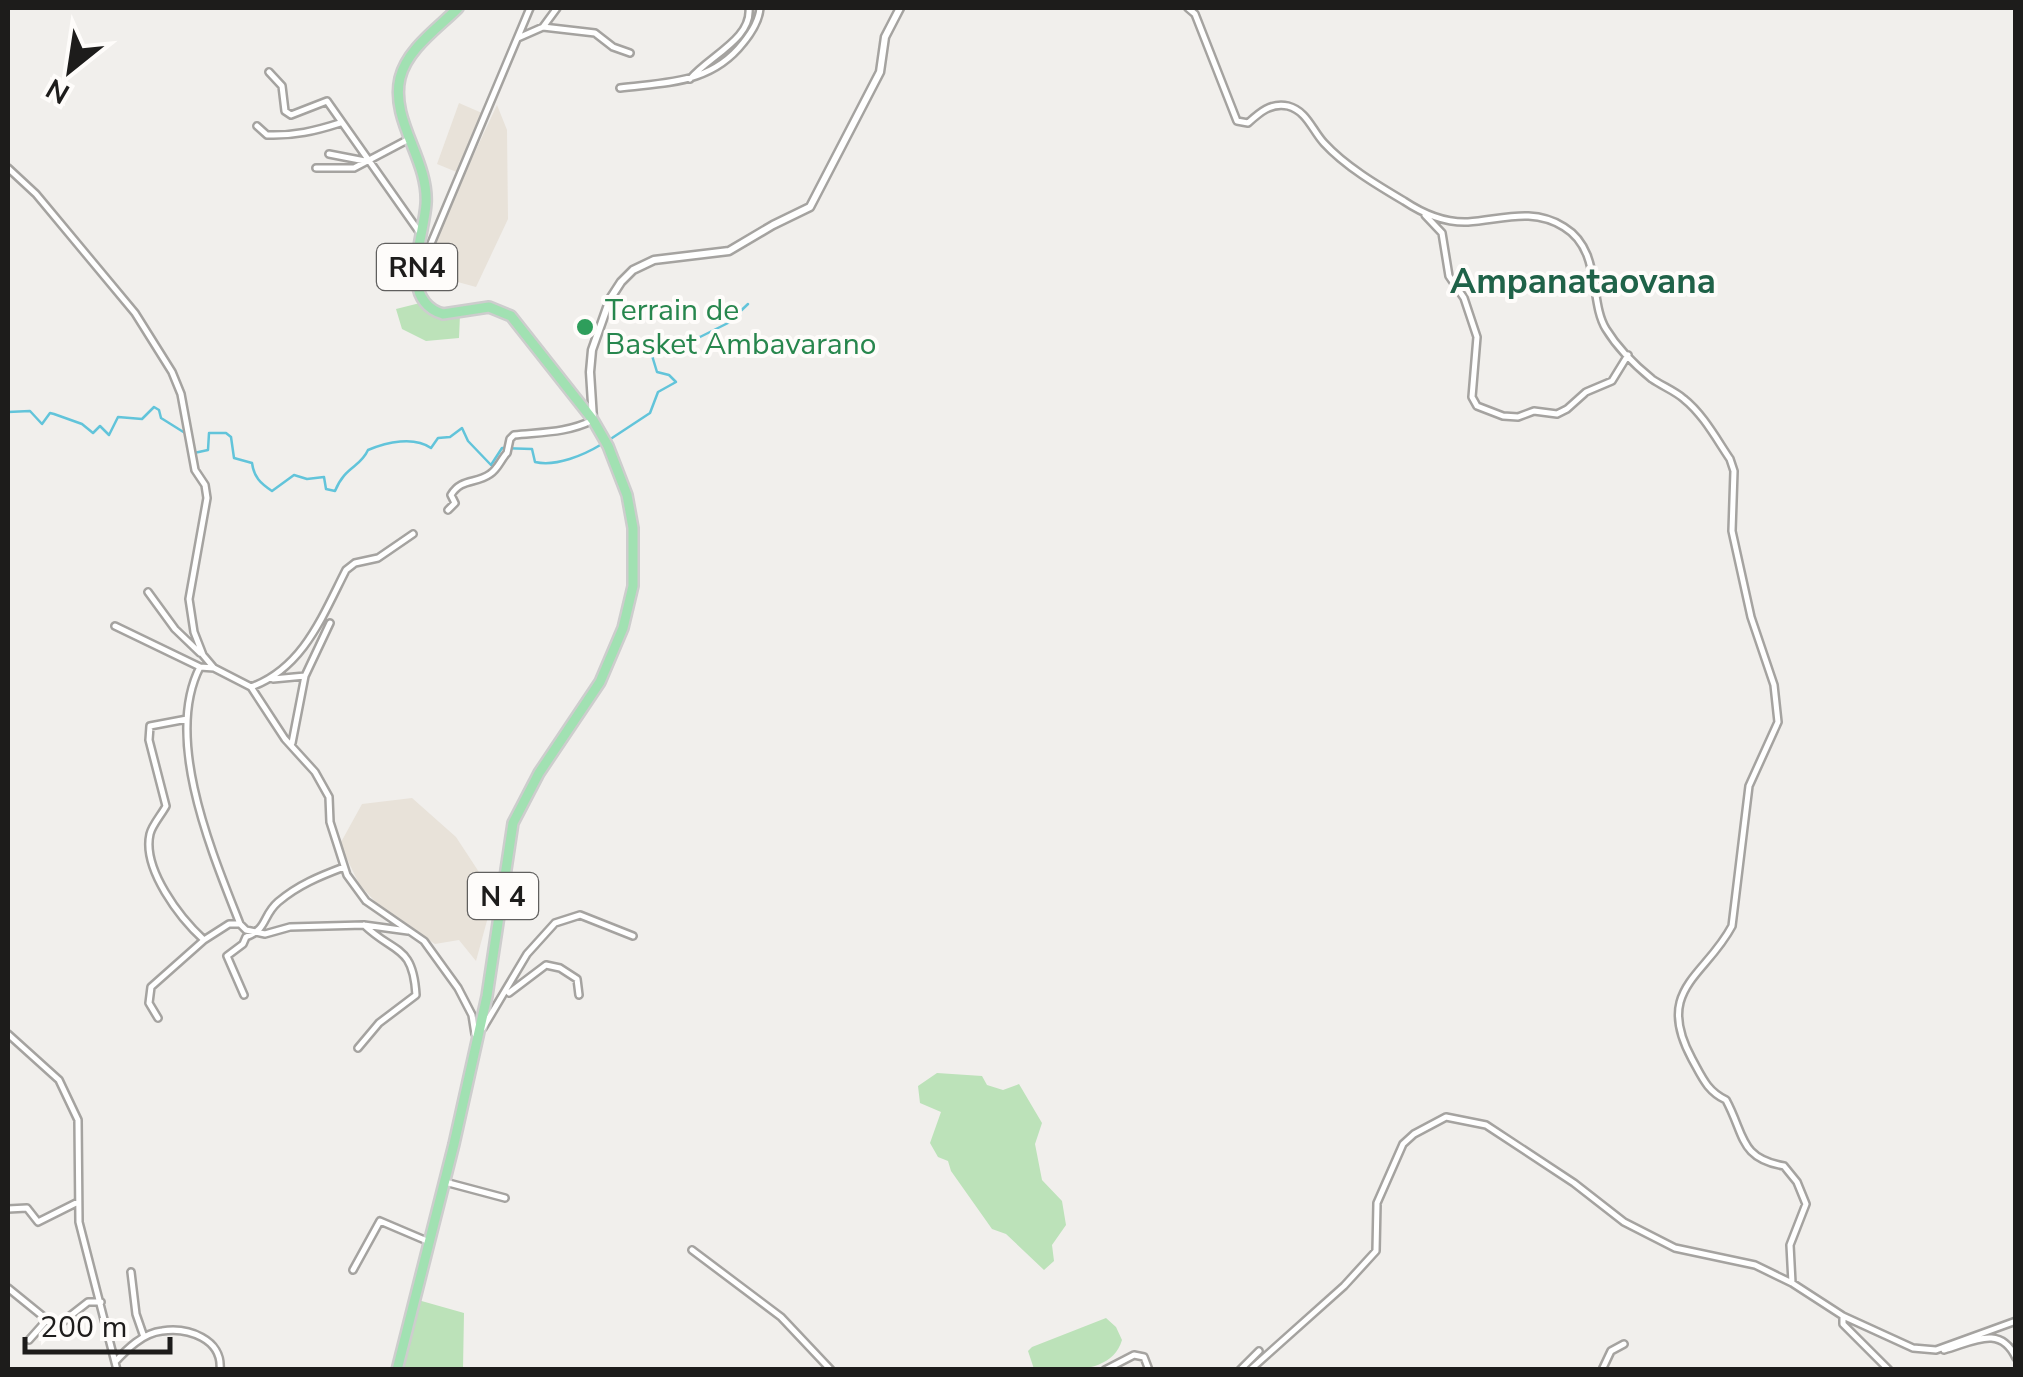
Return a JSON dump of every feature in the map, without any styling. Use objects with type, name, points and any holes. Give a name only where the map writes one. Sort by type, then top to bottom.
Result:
[{"type":"main road","name":"RN4","points":[[458,8],[416,49],[400,77],[399,102],[426,181],[416,279],[422,299],[436,312],[499,309],[518,322],[593,420],[606,443]]},
{"type":"main road","name":"N 4","points":[[397,1370],[487,996],[513,823],[539,773],[600,682],[630,602],[633,528],[627,495],[606,443]]},
{"type":"street","points":[[416,279],[530,8]]},
{"type":"street","points":[[517,39],[543,26],[557,8]]},
{"type":"street","points":[[690,79],[743,32],[750,20],[749,8]]},
{"type":"street","points":[[620,88],[690,79],[720,68],[754,28],[760,8]]},
{"type":"street","points":[[448,510],[455,503],[451,494],[456,487],[488,476],[507,453],[514,435],[578,428],[593,420],[592,350],[610,299],[633,270],[654,260],[730,251],[772,224],[810,207],[880,72],[885,36],[900,8]]},
{"type":"street","points":[[1188,8],[1196,14],[1237,121],[1248,123],[1271,106],[1297,110],[1324,143],[1423,213],[1442,233],[1449,276],[1464,298],[1476,336],[1472,397],[1477,406],[1503,416],[1518,417],[1534,410],[1557,414],[1568,410],[1586,392],[1612,381],[1628,355]]},
{"type":"street","points":[[543,26],[595,33],[612,47],[630,53]]},
{"type":"street","points":[[269,72],[282,86],[285,111],[291,114],[326,101],[420,234]]},
{"type":"street","points":[[257,126],[267,135],[296,136],[340,123]]},
{"type":"street","points":[[316,168],[354,168],[412,138]]},
{"type":"street","points":[[329,154],[368,162]]},
{"type":"street","points":[[8,168],[36,194],[135,312],[177,383],[196,470],[205,485],[204,524],[189,599],[194,632],[203,655]]},
{"type":"street","points":[[1423,213],[1469,222],[1512,214],[1544,218],[1566,228],[1586,252],[1602,325],[1652,378],[1686,400],[1734,471],[1732,530],[1751,618],[1774,686],[1778,722],[1749,786],[1732,926],[1725,940],[1689,978],[1678,1013],[1690,1054],[1711,1093],[1726,1100],[1749,1150],[1762,1162],[1784,1166],[1797,1182],[1806,1204],[1790,1246],[1792,1282]]},
{"type":"street","points":[[272,679],[304,650],[346,570],[356,562],[378,558],[413,534]]},
{"type":"street","points":[[148,592],[174,629],[214,668],[251,687],[291,746],[309,764],[325,788],[330,822],[344,867],[366,900],[424,942],[458,988],[472,1016],[476,1040]]},
{"type":"street","points":[[291,746],[305,676],[330,623]]},
{"type":"street","points":[[115,626],[200,667],[214,668]]},
{"type":"street","points":[[200,667],[191,688],[187,719],[192,773],[204,826],[240,924],[246,930],[265,934],[290,928],[364,925],[410,932]]},
{"type":"street","points":[[251,687],[272,679],[305,676]]},
{"type":"street","points":[[187,719],[150,726],[166,806],[149,835],[154,874],[180,914],[204,940]]},
{"type":"street","points":[[244,995],[226,956],[243,944],[246,937],[260,932],[268,912],[277,903],[309,880],[344,867]]},
{"type":"street","points":[[476,1040],[527,954],[555,923],[580,915],[634,936]]},
{"type":"street","points":[[158,1018],[149,1003],[150,988],[204,940],[229,924],[240,924]]},
{"type":"street","points":[[358,1048],[380,1023],[416,995],[415,970],[398,947],[364,925]]},
{"type":"street","points":[[504,996],[546,965],[560,968],[577,979],[579,995]]},
{"type":"street","points":[[8,1034],[59,1080],[78,1120],[78,1202],[85,1254],[116,1366]]},
{"type":"street","points":[[1250,1370],[1376,1252],[1377,1203],[1403,1144],[1446,1117],[1486,1125],[1574,1182],[1624,1222],[1675,1248],[1755,1264],[1792,1282],[1843,1316],[1913,1348],[1936,1350],[1992,1337],[2010,1346],[2016,1358]]},
{"type":"street","points":[[443,1182],[505,1198]]},
{"type":"street","points":[[8,1210],[27,1208],[38,1222],[78,1202]]},
{"type":"street","points":[[354,1270],[380,1220],[428,1242]]},
{"type":"street","points":[[692,1250],[781,1316],[830,1370]]},
{"type":"street","points":[[131,1272],[136,1314],[144,1337]]},
{"type":"street","points":[[8,1288],[56,1327],[88,1302],[101,1302]]},
{"type":"street","points":[[1843,1316],[1844,1324],[1890,1370]]},
{"type":"street","points":[[28,1340],[46,1320]]},
{"type":"street","points":[[1936,1350],[2016,1321]]},
{"type":"street","points":[[116,1366],[144,1337],[162,1331],[198,1335],[214,1344],[222,1359],[220,1370]]},
{"type":"street","points":[[1602,1370],[1612,1351],[1624,1344]]},
{"type":"street","points":[[1240,1370],[1259,1352]]},
{"type":"street","points":[[1105,1370],[1134,1355],[1144,1358],[1149,1370]]},
{"type":"shaded area","points":[[459,103],[482,113],[459,173],[437,164]]},
{"type":"shaded area","points":[[497,105],[507,130],[508,219],[476,287],[432,275],[425,259]]},
{"type":"shaded area","points":[[412,798],[456,837],[494,895],[476,961],[459,940],[435,944],[381,908],[359,884],[340,844],[362,804]]},
{"type":"green space","points":[[424,302],[436,312],[460,315],[459,338],[426,341],[402,329],[396,309]]},
{"type":"green space","points":[[937,1073],[982,1076],[987,1085],[1003,1090],[1019,1084],[1042,1123],[1035,1144],[1042,1180],[1062,1201],[1066,1225],[1052,1245],[1054,1261],[1044,1270],[1006,1234],[992,1229],[948,1161],[938,1157],[930,1143],[941,1112],[920,1103],[918,1086]]},
{"type":"green space","points":[[418,1300],[464,1313],[463,1369],[402,1370]]},
{"type":"green space","points":[[1106,1318],[1122,1340],[1108,1360],[1085,1368],[1034,1369],[1028,1351],[1032,1347]]},
{"type":"waterway","points":[[609,440],[650,413],[658,392],[676,382],[657,372],[650,349],[657,342],[700,337],[728,323],[748,304]]},
{"type":"waterway","points":[[8,412],[30,411],[42,424],[50,413],[82,424],[93,433],[100,426],[109,435],[118,417],[142,419],[154,407],[161,418],[185,433]]},
{"type":"waterway","points":[[194,453],[208,450],[209,433],[226,433],[231,437],[234,458],[252,463],[258,479],[272,491],[294,475],[307,479],[324,477],[326,489],[335,491],[368,450],[400,442],[417,442],[431,448],[438,438],[450,437],[462,428],[468,441],[491,465],[502,448],[532,449],[535,462],[552,463],[602,444]]},
{"type":"place","name":"Terrain de Basket Ambavarano","points":[[585,327]]},
{"type":"district","name":"Ampanataovana","points":[[1583,281]]}]
